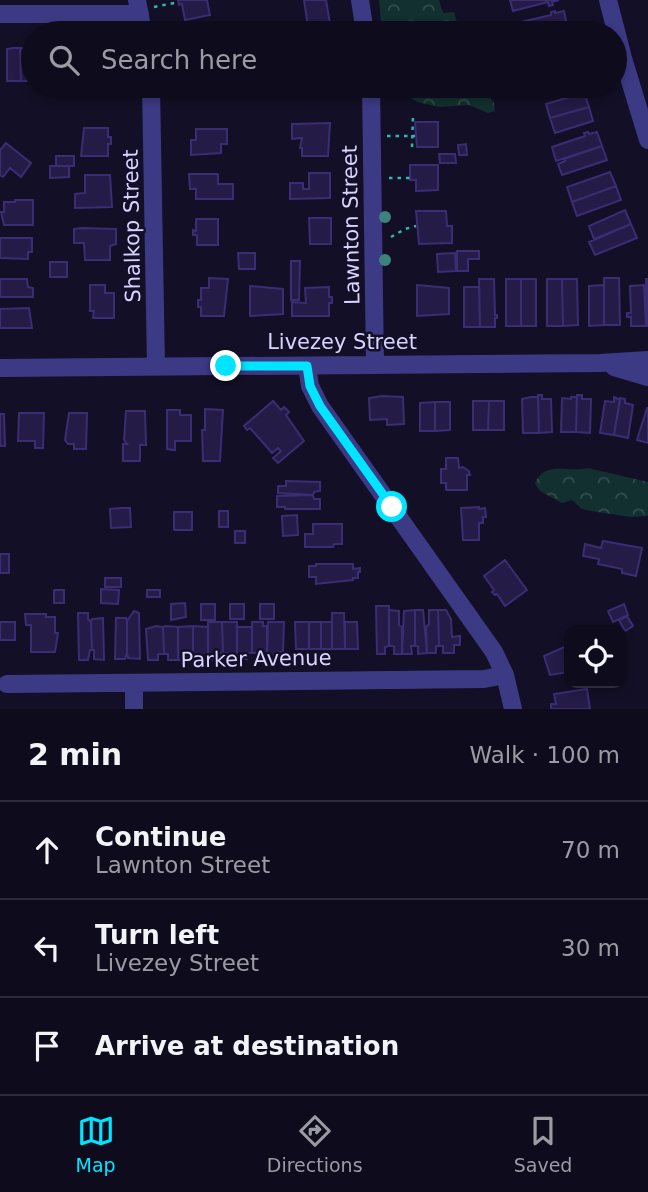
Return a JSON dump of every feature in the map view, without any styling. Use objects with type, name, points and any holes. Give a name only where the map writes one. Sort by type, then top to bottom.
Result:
[{"type":"street","points":[[360,0],[364,21]]},
{"type":"street","points":[[608,0],[613,21]]},
{"type":"street","points":[[0,14],[143,7]]},
{"type":"street","points":[[627,74],[648,140]]},
{"type":"street","name":"Shalkop Street","points":[[151,98],[156,366]]},
{"type":"street","name":"Lawnton Street","points":[[371,98],[375,365]]},
{"type":"street","name":"Livezey Street","points":[[0,368],[600,363],[648,360]]},
{"type":"street","name":"Livezey Street","points":[[600,363],[648,377]]},
{"type":"street","points":[[307,366],[310,386],[320,406],[484,636],[505,675],[513,709]]},
{"type":"street","name":"Parker Avenue","points":[[7,684],[484,679],[505,675]]},
{"type":"street","points":[[134,683],[134,709]]},
{"type":"path","points":[[143,7],[178,2]]},
{"type":"path","points":[[412,115],[412,147]]},
{"type":"path","points":[[387,136],[414,136]]},
{"type":"path","points":[[387,178],[410,178]]},
{"type":"path","points":[[387,241],[404,229],[416,226]]},
{"type":"green space","points":[[379,0],[439,0],[443,13],[454,12],[457,21],[381,21]]},
{"type":"green space","points":[[410,98],[490,98],[495,111],[488,113],[469,105],[439,107]]},
{"type":"green space","points":[[588,468],[648,482],[648,516],[631,517],[582,509],[572,500],[562,503],[540,491],[535,483],[539,476],[551,469]]},
{"type":"building","points":[[178,0],[207,0],[210,15],[185,20],[182,4],[179,5]]},
{"type":"building","points":[[304,0],[326,0],[330,21],[307,21]]},
{"type":"building","points":[[510,0],[559,0],[549,6],[548,2],[513,11]]},
{"type":"building","points":[[564,11],[566,21],[526,21],[551,15],[551,12]]},
{"type":"building","points":[[20,48],[21,81],[7,81],[7,49]]},
{"type":"building","points":[[566,98],[586,98],[589,107],[550,118],[546,104]]},
{"type":"building","points":[[589,107],[593,121],[555,133],[550,118]]},
{"type":"building","points":[[415,122],[438,122],[438,147],[417,147]]},
{"type":"building","points":[[330,123],[328,156],[302,156],[302,138],[292,139],[292,124]]},
{"type":"building","points":[[84,128],[108,128],[111,144],[108,144],[108,156],[81,156]]},
{"type":"building","points":[[196,129],[227,129],[227,144],[221,144],[221,153],[191,155],[191,140],[196,140]]},
{"type":"building","points":[[597,132],[602,146],[556,161],[552,147],[585,136],[584,133]]},
{"type":"building","points":[[6,143],[31,163],[21,177],[10,168],[3,177],[0,175],[0,150]]},
{"type":"building","points":[[466,144],[467,155],[459,155],[458,145]]},
{"type":"building","points":[[602,146],[607,160],[562,175],[558,164],[565,161],[564,159]]},
{"type":"building","points":[[439,154],[455,154],[456,163],[440,163]]},
{"type":"building","points":[[56,156],[74,156],[74,166],[56,166]]},
{"type":"building","points":[[410,165],[438,165],[438,190],[416,191],[416,180],[410,180]]},
{"type":"building","points":[[50,166],[69,166],[69,177],[50,178]]},
{"type":"building","points":[[610,172],[616,186],[572,202],[567,187]]},
{"type":"building","points":[[309,173],[330,173],[330,198],[290,199],[290,183],[303,183],[303,189],[309,189]]},
{"type":"building","points":[[189,174],[218,174],[218,184],[233,184],[233,199],[196,199],[196,189],[190,189]]},
{"type":"building","points":[[85,175],[110,175],[112,207],[75,208],[75,194],[85,193]]},
{"type":"building","points":[[616,186],[621,200],[577,216],[572,202]]},
{"type":"building","points":[[33,200],[33,225],[4,225],[1,212],[4,212],[4,202]]},
{"type":"building","points":[[625,210],[631,224],[594,239],[589,226]]},
{"type":"building","points":[[416,211],[446,211],[447,226],[452,226],[452,243],[419,244]]},
{"type":"building","points":[[309,218],[331,218],[331,244],[310,244]]},
{"type":"building","points":[[196,219],[218,219],[218,245],[197,245],[197,235],[193,235],[193,230],[196,231]]},
{"type":"building","points":[[631,224],[637,238],[595,255],[589,242]]},
{"type":"building","points":[[74,229],[116,229],[116,244],[110,246],[110,260],[85,260],[84,243],[74,243]]},
{"type":"building","points":[[0,238],[32,238],[32,252],[28,252],[28,259],[0,258]]},
{"type":"building","points":[[457,251],[479,251],[479,259],[468,259],[468,271],[457,271]]},
{"type":"building","points":[[238,253],[255,253],[255,269],[239,269]]},
{"type":"building","points":[[455,253],[456,271],[438,272],[437,254]]},
{"type":"building","points":[[291,261],[300,261],[299,300],[291,300]]},
{"type":"building","points":[[50,262],[67,262],[67,277],[50,277]]},
{"type":"building","points":[[209,278],[228,279],[224,316],[201,316],[198,300],[201,300],[201,288],[209,288]]},
{"type":"building","points":[[604,278],[619,278],[620,325],[604,325]]},
{"type":"building","points":[[0,279],[27,279],[28,287],[33,288],[33,297],[0,297]]},
{"type":"building","points":[[479,279],[494,279],[497,315],[495,327],[480,327]]},
{"type":"building","points":[[506,279],[521,279],[521,326],[506,326]]},
{"type":"building","points":[[521,279],[536,279],[536,326],[521,326]]},
{"type":"building","points":[[547,279],[562,279],[563,326],[547,326]]},
{"type":"building","points":[[562,279],[577,279],[578,325],[563,326]]},
{"type":"building","points":[[648,279],[648,326],[646,326]]},
{"type":"building","points":[[90,285],[105,285],[105,293],[114,293],[114,318],[93,318],[94,311],[90,311]]},
{"type":"building","points":[[417,285],[449,288],[449,314],[417,316]]},
{"type":"building","points":[[604,285],[604,325],[589,326],[589,286]]},
{"type":"building","points":[[644,285],[646,326],[631,326],[631,317],[627,317],[627,313],[631,313],[630,286]]},
{"type":"building","points":[[250,286],[283,289],[283,314],[250,316]]},
{"type":"building","points":[[329,287],[332,303],[329,303],[329,316],[292,316],[292,302],[306,303],[305,288]]},
{"type":"building","points":[[464,287],[479,287],[480,327],[464,327]]},
{"type":"building","points":[[29,308],[32,328],[0,328],[0,309]]},
{"type":"building","points":[[538,395],[542,395],[542,399],[551,399],[552,432],[539,433]]},
{"type":"building","points":[[577,395],[582,395],[582,399],[591,399],[590,433],[576,432]]},
{"type":"building","points":[[403,397],[404,424],[387,425],[387,419],[370,420],[369,398]]},
{"type":"building","points":[[538,397],[539,433],[523,433],[522,399]]},
{"type":"building","points":[[577,397],[576,432],[561,432],[562,398]]},
{"type":"building","points":[[614,397],[620,400],[614,435],[600,433],[605,401],[614,402]]},
{"type":"building","points":[[620,398],[633,405],[628,438],[614,435]]},
{"type":"building","points":[[273,401],[281,410],[284,407],[289,412],[286,415],[304,441],[278,463],[273,458],[281,451],[278,448],[272,453],[250,428],[247,430],[244,426]]},
{"type":"building","points":[[473,401],[489,401],[488,430],[473,430]]},
{"type":"building","points":[[489,401],[504,401],[504,430],[488,430]]},
{"type":"building","points":[[435,402],[435,431],[420,431],[420,403]]},
{"type":"building","points":[[435,402],[450,402],[450,430],[435,431]]},
{"type":"building","points":[[648,408],[648,443],[637,440]]},
{"type":"building","points":[[205,409],[223,410],[220,461],[203,461],[202,430],[205,430]]},
{"type":"building","points":[[167,410],[180,410],[180,415],[191,415],[191,441],[175,441],[175,450],[167,449]]},
{"type":"building","points":[[126,411],[145,411],[146,445],[140,445],[140,461],[123,461],[123,444],[127,444],[124,440]]},
{"type":"building","points":[[19,413],[44,413],[43,448],[35,448],[35,441],[18,441]]},
{"type":"building","points":[[69,413],[87,413],[86,449],[74,449],[74,444],[68,444],[65,440]]},
{"type":"building","points":[[0,414],[4,414],[5,446],[0,446]]},
{"type":"building","points":[[446,458],[458,458],[459,468],[463,467],[469,471],[467,490],[446,490],[446,483],[441,483],[441,469],[446,469]]},
{"type":"building","points":[[286,481],[320,482],[320,491],[314,492],[313,495],[278,493],[278,486],[286,486]]},
{"type":"building","points":[[313,495],[314,499],[320,499],[320,509],[277,507],[277,496]]},
{"type":"building","points":[[130,508],[131,527],[111,528],[110,509]]},
{"type":"building","points":[[461,508],[485,508],[486,517],[483,517],[483,523],[479,523],[479,540],[463,540]]},
{"type":"building","points":[[219,511],[228,511],[228,527],[219,527]]},
{"type":"building","points":[[174,512],[192,512],[192,530],[174,530]]},
{"type":"building","points":[[297,515],[298,535],[283,536],[282,516]]},
{"type":"building","points":[[313,524],[342,524],[342,544],[334,544],[333,547],[305,547],[305,534],[313,534]]},
{"type":"building","points":[[235,531],[245,531],[245,543],[235,543]]},
{"type":"building","points":[[603,541],[642,548],[636,576],[622,573],[622,569],[598,564],[599,559],[583,556],[585,544],[601,548]]},
{"type":"building","points":[[0,554],[9,554],[9,573],[0,573]]},
{"type":"building","points":[[505,560],[527,590],[505,606],[497,594],[492,592],[494,590],[484,576]]},
{"type":"building","points":[[353,564],[353,569],[360,568],[360,572],[358,578],[353,580],[316,584],[316,577],[309,577],[309,566]]},
{"type":"building","points":[[105,578],[121,578],[121,587],[105,587]]},
{"type":"building","points":[[101,589],[119,590],[118,604],[101,603]]},
{"type":"building","points":[[54,590],[64,590],[64,603],[54,603]]},
{"type":"building","points":[[147,590],[160,590],[160,597],[147,597]]},
{"type":"building","points":[[185,603],[186,617],[171,620],[171,604]]},
{"type":"building","points":[[201,604],[215,604],[215,620],[201,620]]},
{"type":"building","points":[[230,604],[244,604],[244,619],[230,619]]},
{"type":"building","points":[[260,604],[274,604],[274,619],[260,619]]},
{"type":"building","points":[[624,604],[628,615],[613,622],[608,611]]},
{"type":"building","points":[[376,606],[389,606],[389,646],[385,647],[385,654],[377,654]]},
{"type":"building","points":[[389,610],[399,611],[402,654],[394,654],[394,646],[389,646]]},
{"type":"building","points":[[415,610],[415,646],[411,646],[412,654],[402,654],[404,611]]},
{"type":"building","points":[[415,610],[423,610],[427,653],[418,654],[418,646],[415,646]]},
{"type":"building","points":[[429,610],[438,610],[439,646],[436,646],[436,653],[427,653],[426,627],[429,624]]},
{"type":"building","points":[[438,610],[446,610],[451,619],[452,637],[460,636],[460,645],[454,645],[454,653],[443,653],[443,646],[439,646]]},
{"type":"building","points":[[134,611],[139,613],[140,659],[128,658],[127,653],[127,621]]},
{"type":"building","points":[[78,613],[88,613],[91,622],[92,650],[88,660],[79,660]]},
{"type":"building","points":[[332,613],[344,613],[345,649],[332,649]]},
{"type":"building","points":[[25,614],[55,617],[55,633],[58,633],[55,652],[31,652],[31,625],[26,625]]},
{"type":"building","points":[[627,616],[633,626],[627,630],[627,625],[622,625],[619,620]]},
{"type":"building","points":[[103,618],[104,660],[94,659],[91,622],[92,619]]},
{"type":"building","points":[[116,618],[126,618],[127,621],[125,659],[115,659]]},
{"type":"building","points":[[0,622],[15,622],[15,640],[0,640]]},
{"type":"building","points":[[208,622],[222,622],[223,653],[218,653],[218,659],[208,660]]},
{"type":"building","points":[[222,622],[237,622],[237,659],[227,659],[227,653],[223,653]]},
{"type":"building","points":[[252,622],[263,622],[263,626],[267,626],[267,659],[256,659],[257,653],[252,653]]},
{"type":"building","points":[[268,622],[284,622],[283,652],[277,652],[278,659],[267,659]]},
{"type":"building","points":[[295,622],[309,622],[309,649],[296,649]]},
{"type":"building","points":[[309,622],[321,622],[321,649],[309,649]]},
{"type":"building","points":[[321,622],[332,622],[332,649],[321,649]]},
{"type":"building","points":[[345,622],[357,622],[358,649],[345,649]]},
{"type":"building","points":[[193,626],[208,627],[208,660],[197,660],[197,654],[193,654]]},
{"type":"building","points":[[193,626],[193,651],[188,654],[188,660],[178,660],[178,627]]},
{"type":"building","points":[[163,627],[164,654],[158,654],[158,660],[148,660],[146,629]]},
{"type":"building","points":[[163,627],[178,627],[178,660],[168,660],[168,654],[164,654]]},
{"type":"building","points":[[237,627],[252,627],[252,653],[247,653],[247,659],[237,659]]},
{"type":"building","points":[[564,647],[564,673],[550,675],[544,656]]},
{"type":"building","points":[[587,689],[590,709],[551,709],[551,704],[556,704],[554,694]]},
{"type":"route","points":[[226,366],[307,366],[310,386],[320,406],[392,507]]}]
